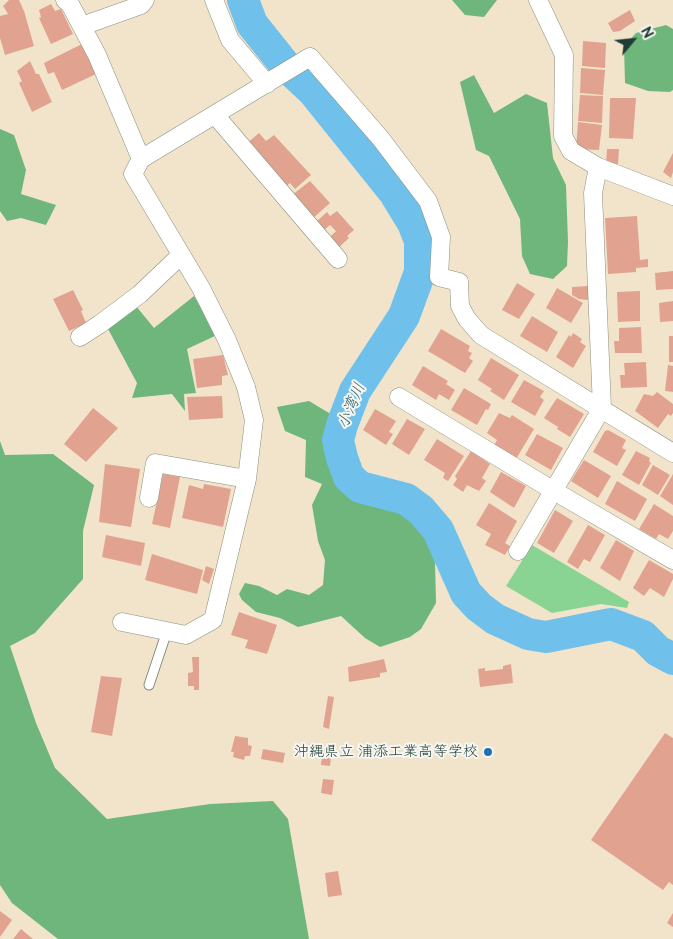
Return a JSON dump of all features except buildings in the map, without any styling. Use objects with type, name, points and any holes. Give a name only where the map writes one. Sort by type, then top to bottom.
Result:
[{"type":"street","points":[[65,0],[70,4],[98,55],[141,159]]},
{"type":"street","points":[[82,26],[140,5],[145,0]]},
{"type":"street","points":[[214,0],[230,40],[269,82]]},
{"type":"street","points":[[538,0],[564,55],[563,136],[571,151],[598,167],[673,196]]},
{"type":"street","points":[[122,622],[186,635],[213,620],[248,479],[254,420],[246,387],[227,340],[201,288],[133,174],[141,159],[310,56],[381,139],[428,201],[441,237],[439,278],[459,282],[460,306],[467,319],[481,335],[673,453]]},
{"type":"street","points":[[215,114],[338,259]]},
{"type":"street","points":[[518,551],[602,408],[593,193],[598,167]]},
{"type":"street","points":[[80,337],[140,294],[181,255]]},
{"type":"street","points":[[399,397],[554,491],[673,560]]},
{"type":"street","points":[[149,498],[155,463],[248,479]]},
{"type":"lane","points":[[149,685],[167,631]]},
{"type":"green space","points":[[452,0],[497,0],[484,17],[465,15]]},
{"type":"green space","points":[[666,25],[673,29],[673,90],[670,92],[648,91],[625,83],[624,46],[636,33]]},
{"type":"green space","points":[[474,75],[494,113],[526,94],[547,103],[553,158],[566,185],[568,242],[567,266],[553,279],[530,274],[522,256],[520,219],[489,156],[476,150],[460,82]]},
{"type":"green space","points":[[0,129],[14,135],[26,170],[21,194],[56,205],[46,225],[21,218],[7,221],[0,211]]},
{"type":"green space","points":[[194,296],[217,335],[187,349],[196,393],[184,394],[185,411],[172,394],[132,398],[137,383],[107,327],[136,306],[154,328]]},
{"type":"green space","points":[[309,401],[334,416],[327,445],[334,469],[347,491],[398,508],[422,525],[435,562],[436,603],[421,629],[410,637],[380,647],[365,638],[341,616],[298,627],[280,618],[256,612],[242,600],[239,594],[245,583],[259,586],[277,595],[287,589],[309,595],[323,585],[325,560],[318,541],[312,505],[322,484],[305,477],[306,440],[285,431],[277,407]]},
{"type":"green space","points":[[0,441],[5,455],[53,454],[94,485],[83,531],[83,579],[35,633],[10,646],[36,723],[55,768],[107,819],[210,804],[273,801],[288,819],[309,939],[58,939],[12,903],[0,885]]},
{"type":"green space","points":[[532,545],[629,602],[627,608],[601,604],[552,613],[506,586]]},
{"type":"waterway","name":"小湾川","points":[[243,0],[252,24],[284,64],[313,91],[394,192],[413,223],[420,241],[420,272],[404,316],[355,391],[342,425],[338,440],[349,477],[360,487],[406,499],[421,510],[438,530],[466,593],[479,607],[495,619],[528,634],[546,637],[611,624],[643,636],[658,651],[673,659]]},
{"type":"place","name":"沖縄県立 浦添工業高等学校","points":[[488,752]]}]
